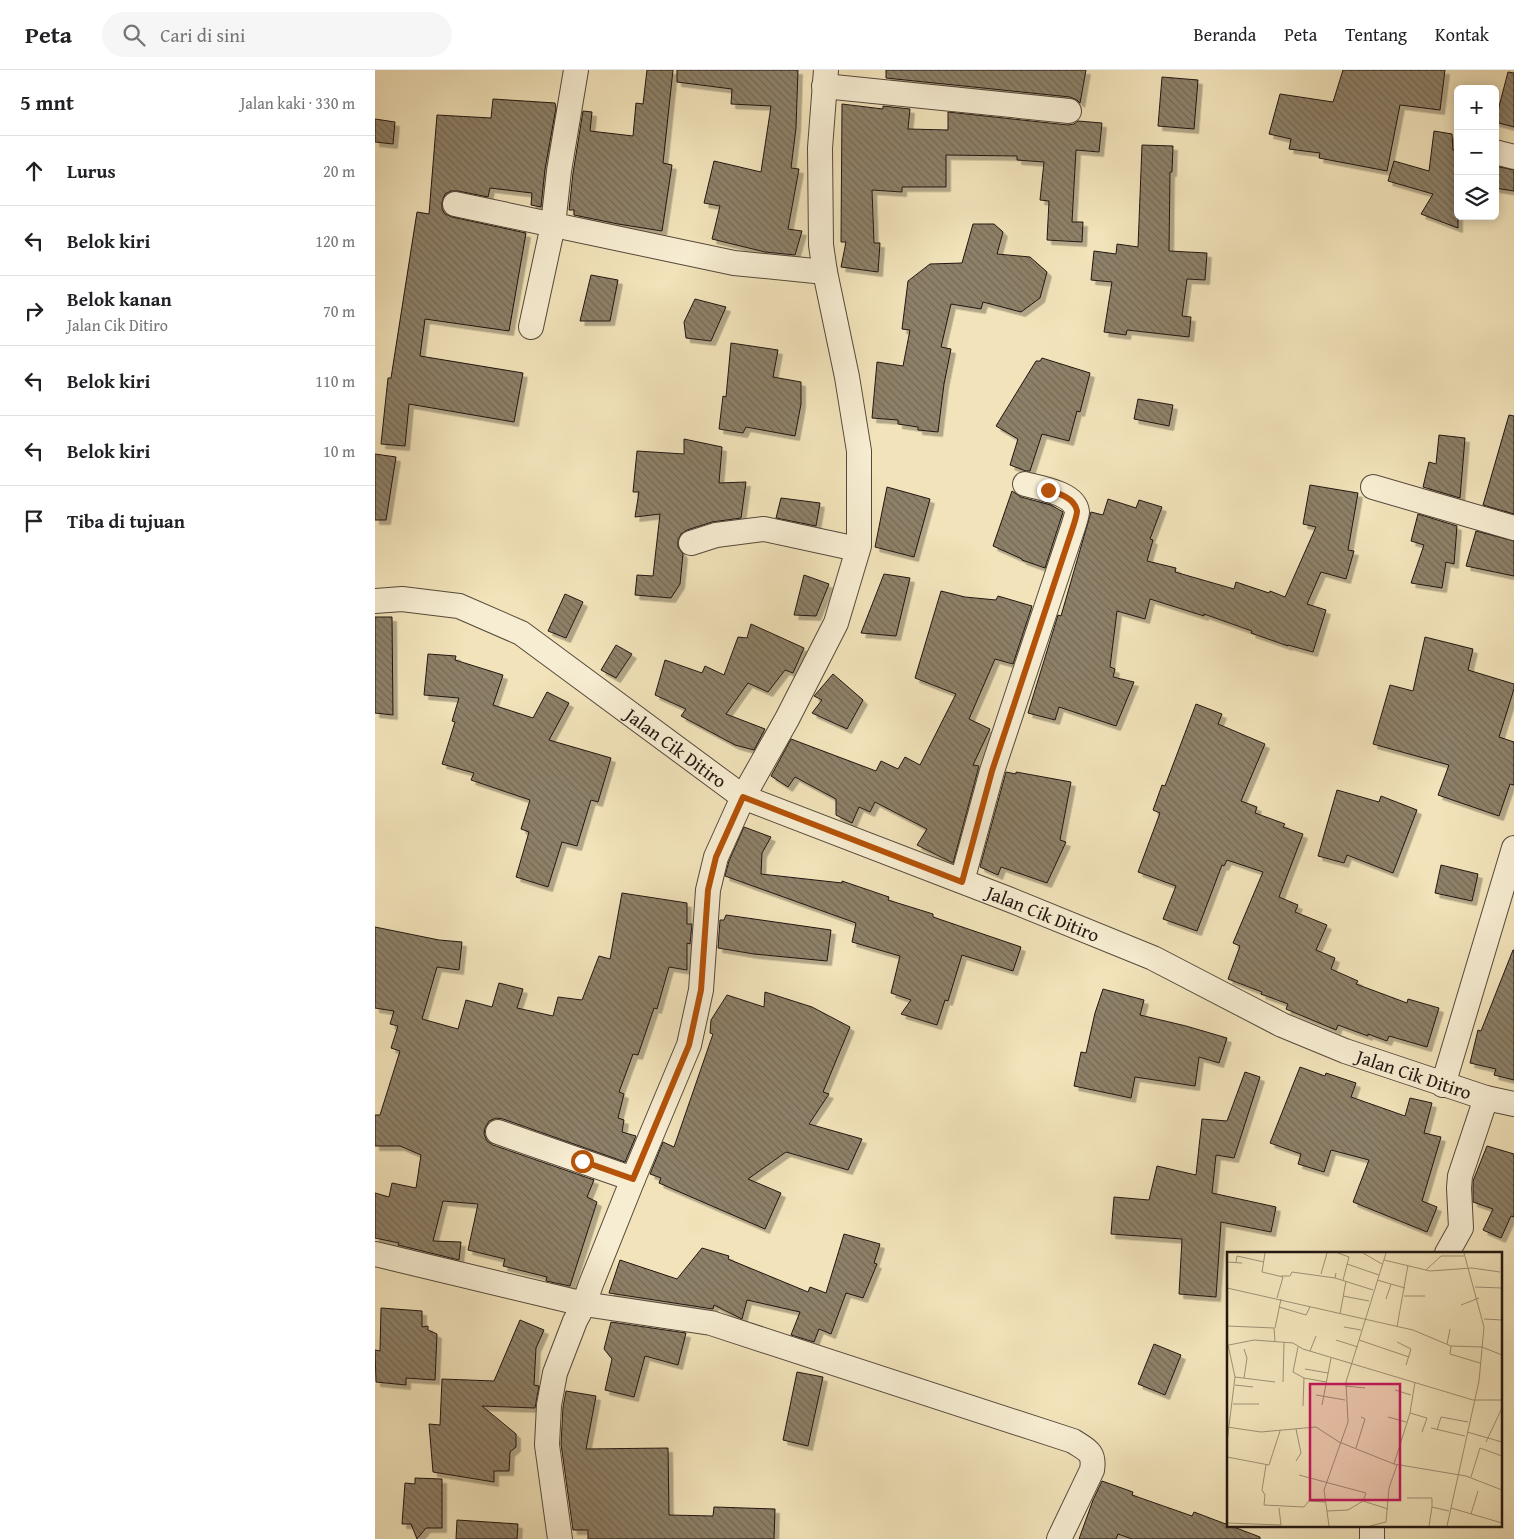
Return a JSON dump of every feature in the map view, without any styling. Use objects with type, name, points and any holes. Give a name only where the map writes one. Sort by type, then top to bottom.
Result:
[{"type":"street","points":[[531,328],[553,225],[559,171],[576,70]]},
{"type":"street","points":[[560,1539],[547,1445],[549,1405],[555,1373],[689,1045],[701,990],[708,890],[716,857],[743,797],[787,719],[836,623],[857,550],[859,451],[847,377],[821,245],[820,148],[825,78],[1069,111]]},
{"type":"street","points":[[1499,153],[1514,158]]},
{"type":"street","points":[[455,204],[734,263],[825,272]]},
{"type":"street","points":[[962,882],[992,771],[1077,511],[1072,501],[1061,494],[1025,484]]},
{"type":"street","points":[[1373,487],[1514,528]]},
{"type":"street","points":[[691,543],[716,535],[764,529],[857,550]]},
{"type":"street","name":"Jalan Cik Ditiro","points":[[375,601],[402,599],[459,606],[521,633],[743,797],[1153,958],[1282,1026],[1345,1051],[1443,1084],[1486,1098],[1514,1104]]},
{"type":"street","points":[[1443,1084],[1514,848]]},
{"type":"street","points":[[1448,1252],[1461,1228],[1460,1176],[1486,1098]]},
{"type":"street","points":[[498,1132],[633,1179]]},
{"type":"street","points":[[375,1254],[584,1304],[711,1323],[902,1387],[1073,1441],[1091,1452],[1094,1461],[1092,1470],[1059,1539]]},
{"type":"street","points":[[1371,1539],[1372,1526]]},
{"type":"building","points":[[647,70],[673,70],[663,163],[672,165],[662,231],[574,215],[574,210],[569,210],[583,111],[592,112],[590,131],[633,136],[636,103],[643,104]]},
{"type":"building","points":[[677,70],[798,70],[796,128],[791,168],[799,169],[788,229],[802,231],[795,255],[765,252],[712,239],[720,206],[704,203],[714,161],[761,172],[771,106],[731,104],[732,89],[677,82]]},
{"type":"building","points":[[886,70],[1086,70],[1080,103],[1070,97],[886,78]]},
{"type":"building","points":[[1343,70],[1445,70],[1440,110],[1400,105],[1387,171],[1319,158],[1320,153],[1289,149],[1291,139],[1269,134],[1280,94],[1333,102]]},
{"type":"building","points":[[1508,72],[1514,73],[1514,127],[1499,123],[1499,107]]},
{"type":"building","points":[[1162,77],[1198,80],[1194,129],[1158,126]]},
{"type":"building","points":[[493,99],[555,103],[556,108],[545,169],[541,207],[531,205],[532,193],[490,188],[488,197],[451,191],[445,194],[442,202],[442,209],[445,214],[452,217],[526,233],[509,331],[425,319],[420,356],[523,373],[514,422],[409,404],[405,446],[381,444],[388,378],[391,378],[417,212],[429,214],[437,115],[491,118]]},
{"type":"building","points":[[842,104],[883,109],[883,106],[910,109],[908,129],[948,130],[948,112],[1068,125],[1078,121],[1102,123],[1099,152],[1076,150],[1072,222],[1083,222],[1082,242],[1047,240],[1049,201],[1040,200],[1044,162],[1017,160],[1017,156],[946,155],[946,187],[902,187],[902,192],[872,190],[874,243],[880,243],[878,272],[841,267],[846,242],[841,242]]},
{"type":"building","points":[[375,119],[395,122],[393,144],[375,142]]},
{"type":"building","points":[[1434,131],[1452,134],[1454,150],[1454,220],[1458,220],[1458,228],[1421,214],[1433,194],[1388,181],[1394,161],[1429,171]]},
{"type":"building","points":[[1142,145],[1173,146],[1172,172],[1170,172],[1169,251],[1207,253],[1205,280],[1187,279],[1182,316],[1191,317],[1189,337],[1127,330],[1126,335],[1104,332],[1112,282],[1091,280],[1094,251],[1116,254],[1117,244],[1138,247]]},
{"type":"building","points":[[1499,167],[1514,170],[1514,191],[1499,189]]},
{"type":"building","points":[[973,224],[994,224],[1003,232],[997,254],[1030,257],[1047,272],[1040,298],[1021,312],[983,302],[981,309],[951,304],[941,347],[951,349],[938,432],[918,430],[918,427],[898,424],[898,420],[872,418],[877,362],[903,366],[910,330],[902,329],[908,281],[930,264],[962,263]]},
{"type":"building","points":[[591,275],[618,280],[610,321],[580,321]]},
{"type":"building","points":[[695,299],[726,307],[711,341],[686,338],[684,322]]},
{"type":"building","points":[[731,343],[778,350],[773,377],[801,382],[801,404],[795,436],[746,427],[743,433],[719,429],[723,396],[726,397]]},
{"type":"building","points":[[1042,358],[1090,373],[1080,412],[1077,411],[1069,441],[1042,434],[1030,471],[1026,471],[1010,465],[1018,439],[996,426],[1036,361],[1040,361]]},
{"type":"building","points":[[1138,399],[1173,405],[1169,426],[1134,419]]},
{"type":"building","points":[[1509,415],[1514,416],[1514,514],[1483,505]]},
{"type":"building","points":[[1439,435],[1465,438],[1460,498],[1423,487],[1429,462],[1436,464]]},
{"type":"building","points":[[684,439],[722,447],[719,483],[746,482],[741,518],[712,522],[687,530],[681,534],[678,540],[678,547],[683,554],[680,584],[671,598],[635,595],[637,575],[653,576],[660,514],[635,517],[639,492],[633,492],[637,451],[684,454]]},
{"type":"building","points":[[375,454],[396,457],[386,520],[375,520]]},
{"type":"building","points":[[1310,485],[1358,493],[1348,550],[1354,551],[1346,579],[1321,572],[1307,604],[1326,610],[1313,652],[1288,646],[1204,614],[1204,616],[1150,599],[1145,619],[1117,611],[1110,667],[1115,669],[1113,677],[1134,682],[1116,726],[1059,707],[1055,720],[1028,713],[1058,615],[1061,616],[1091,512],[1103,515],[1108,499],[1136,508],[1139,500],[1162,507],[1150,539],[1153,540],[1147,561],[1176,568],[1175,572],[1234,589],[1236,582],[1285,597],[1316,527],[1303,524]]},
{"type":"building","points":[[887,487],[930,499],[914,557],[875,547]]},
{"type":"building","points":[[1012,491],[1021,497],[1051,505],[1063,512],[1045,568],[1022,560],[993,546]]},
{"type":"building","points":[[781,498],[820,503],[816,526],[776,518]]},
{"type":"building","points":[[1418,514],[1457,526],[1454,564],[1446,562],[1442,588],[1411,583],[1424,545],[1411,541]]},
{"type":"building","points":[[1476,531],[1514,541],[1514,576],[1466,566]]},
{"type":"building","points":[[884,574],[910,578],[896,636],[861,633]]},
{"type":"building","points":[[804,575],[829,584],[816,616],[794,615]]},
{"type":"building","points":[[941,591],[965,597],[996,600],[998,596],[1032,606],[1013,664],[995,659],[969,719],[990,729],[973,765],[979,766],[953,863],[917,845],[927,829],[875,802],[870,812],[859,807],[852,823],[836,815],[836,799],[795,777],[788,787],[771,776],[791,739],[876,771],[881,761],[898,769],[905,757],[920,765],[956,694],[915,678]]},
{"type":"building","points":[[565,594],[583,602],[566,638],[548,631]]},
{"type":"building","points":[[375,617],[392,617],[393,715],[375,713]]},
{"type":"building","points":[[751,624],[804,648],[793,673],[785,670],[768,692],[748,683],[726,714],[765,729],[754,750],[735,745],[681,716],[686,709],[655,695],[665,660],[702,673],[705,666],[724,675],[738,637],[747,638]]},
{"type":"building","points":[[1425,637],[1473,649],[1468,670],[1514,684],[1499,737],[1514,742],[1514,785],[1510,784],[1499,816],[1438,795],[1449,765],[1373,744],[1390,685],[1413,691]]},
{"type":"building","points":[[616,645],[632,654],[616,678],[601,670]]},
{"type":"building","points":[[428,654],[456,656],[455,660],[503,675],[493,705],[533,718],[547,692],[569,703],[549,740],[611,758],[598,802],[591,800],[577,846],[562,842],[548,887],[516,877],[529,832],[521,829],[530,800],[471,780],[474,773],[442,764],[455,722],[452,721],[459,698],[424,695]]},
{"type":"building","points":[[833,674],[863,700],[847,729],[812,713],[822,700],[814,696]]},
{"type":"building","points":[[1196,704],[1222,714],[1218,724],[1265,744],[1241,801],[1257,807],[1255,813],[1285,824],[1283,827],[1303,834],[1279,897],[1298,905],[1295,912],[1327,925],[1316,950],[1335,958],[1331,969],[1358,981],[1356,984],[1407,1003],[1408,999],[1439,1008],[1427,1047],[1389,1036],[1387,1041],[1338,1025],[1336,1030],[1286,1009],[1288,1004],[1228,979],[1240,946],[1233,943],[1263,872],[1227,860],[1224,866],[1222,865],[1197,931],[1163,919],[1176,886],[1138,872],[1160,813],[1153,810],[1162,785],[1165,786]]},
{"type":"building","points":[[1006,772],[1016,774],[1016,772],[1071,782],[1060,840],[1066,842],[1047,883],[1001,867],[998,875],[980,867]]},
{"type":"building","points":[[1337,790],[1379,802],[1381,796],[1417,810],[1393,873],[1347,855],[1344,863],[1318,856]]},
{"type":"building","points":[[744,827],[771,837],[762,853],[761,874],[842,883],[842,881],[889,897],[888,900],[933,914],[933,917],[1021,947],[1013,971],[962,955],[948,1001],[945,1000],[937,1025],[901,1014],[911,1000],[891,993],[900,956],[852,942],[856,923],[725,876],[729,861]]},
{"type":"building","points":[[1441,865],[1478,874],[1472,901],[1435,893]]},
{"type":"building","points":[[622,893],[687,903],[687,924],[692,924],[690,944],[687,943],[687,970],[669,967],[657,1009],[654,1008],[638,1055],[633,1054],[619,1092],[624,1094],[618,1118],[624,1120],[622,1132],[636,1136],[625,1162],[503,1119],[496,1118],[489,1121],[484,1134],[487,1141],[493,1145],[594,1180],[587,1197],[597,1202],[570,1286],[546,1281],[547,1277],[503,1266],[505,1259],[468,1250],[478,1204],[443,1201],[433,1241],[461,1242],[459,1260],[375,1238],[375,1193],[389,1197],[392,1183],[416,1188],[421,1155],[400,1146],[375,1146],[375,1115],[380,1115],[400,1051],[391,1048],[398,1026],[390,1024],[394,1011],[375,1008],[375,927],[439,940],[462,942],[459,970],[437,967],[422,1019],[458,1029],[466,1000],[492,1007],[499,983],[523,989],[517,1008],[553,1016],[558,997],[582,1000],[599,956],[610,959]]},
{"type":"building","points":[[726,915],[831,930],[827,961],[754,954],[718,948],[720,920],[724,920]]},
{"type":"building","points":[[1513,950],[1514,1080],[1494,1075],[1496,1069],[1470,1063],[1478,1030],[1481,1031]]},
{"type":"building","points":[[1103,989],[1144,1000],[1140,1015],[1227,1038],[1219,1063],[1199,1057],[1195,1086],[1135,1077],[1131,1098],[1074,1086],[1081,1052],[1086,1053],[1095,1013]]},
{"type":"building","points":[[765,992],[812,1007],[850,1027],[823,1092],[829,1094],[809,1124],[862,1139],[848,1170],[786,1152],[748,1179],[781,1193],[765,1229],[659,1183],[661,1178],[650,1174],[663,1142],[674,1147],[713,1034],[710,1033],[711,1020],[727,995],[764,1007]]},
{"type":"building","points":[[1300,1067],[1325,1076],[1326,1073],[1356,1083],[1351,1097],[1405,1116],[1410,1098],[1432,1103],[1424,1133],[1441,1137],[1422,1201],[1437,1207],[1427,1232],[1353,1202],[1369,1160],[1331,1150],[1324,1172],[1298,1164],[1301,1154],[1270,1143]]},
{"type":"building","points":[[1245,1072],[1260,1077],[1234,1158],[1216,1155],[1212,1193],[1276,1207],[1271,1232],[1221,1222],[1216,1297],[1179,1294],[1182,1239],[1111,1234],[1114,1197],[1149,1200],[1157,1166],[1196,1175],[1202,1119],[1227,1121]]},
{"type":"building","points":[[1487,1146],[1514,1154],[1514,1217],[1511,1216],[1501,1238],[1483,1230],[1493,1209],[1473,1202],[1473,1181]]},
{"type":"building","points":[[844,1234],[880,1244],[874,1263],[877,1264],[863,1298],[846,1293],[831,1334],[819,1329],[814,1342],[791,1335],[800,1312],[747,1300],[742,1319],[714,1305],[713,1309],[609,1293],[620,1260],[677,1279],[702,1248],[729,1256],[728,1259],[808,1292],[810,1287],[826,1293]]},
{"type":"building","points":[[381,1308],[422,1311],[422,1327],[428,1326],[428,1330],[437,1334],[435,1380],[406,1378],[406,1385],[376,1382],[375,1350],[380,1351]]},
{"type":"building","points":[[520,1320],[544,1330],[536,1348],[534,1385],[539,1386],[535,1408],[482,1406],[516,1434],[516,1447],[510,1452],[509,1471],[494,1471],[494,1482],[433,1472],[429,1424],[440,1425],[442,1379],[494,1381]]},
{"type":"building","points":[[611,1322],[686,1333],[678,1365],[645,1356],[634,1397],[605,1390],[612,1359],[604,1349]]},
{"type":"building","points":[[1154,1344],[1181,1355],[1165,1395],[1138,1384]]},
{"type":"building","points":[[797,1372],[823,1377],[808,1446],[783,1440]]},
{"type":"building","points":[[566,1391],[596,1396],[586,1449],[668,1448],[669,1515],[713,1516],[714,1507],[775,1509],[774,1539],[588,1539],[588,1530],[573,1530],[561,1444]]},
{"type":"building","points":[[415,1478],[442,1479],[442,1528],[426,1528],[417,1539],[411,1524],[402,1524],[405,1483],[415,1484]]},
{"type":"building","points":[[1102,1481],[1133,1492],[1132,1495],[1192,1516],[1194,1512],[1260,1537],[1260,1539],[1132,1539],[1118,1534],[1116,1539],[1079,1539]]},
{"type":"building","points":[[457,1520],[518,1524],[517,1539],[456,1539]]},
{"type":"route","points":[[582,1161],[633,1179],[689,1045],[701,990],[708,890],[716,857],[743,797],[962,882],[992,771],[1077,511],[1072,501],[1061,494],[1048,490]]}]
